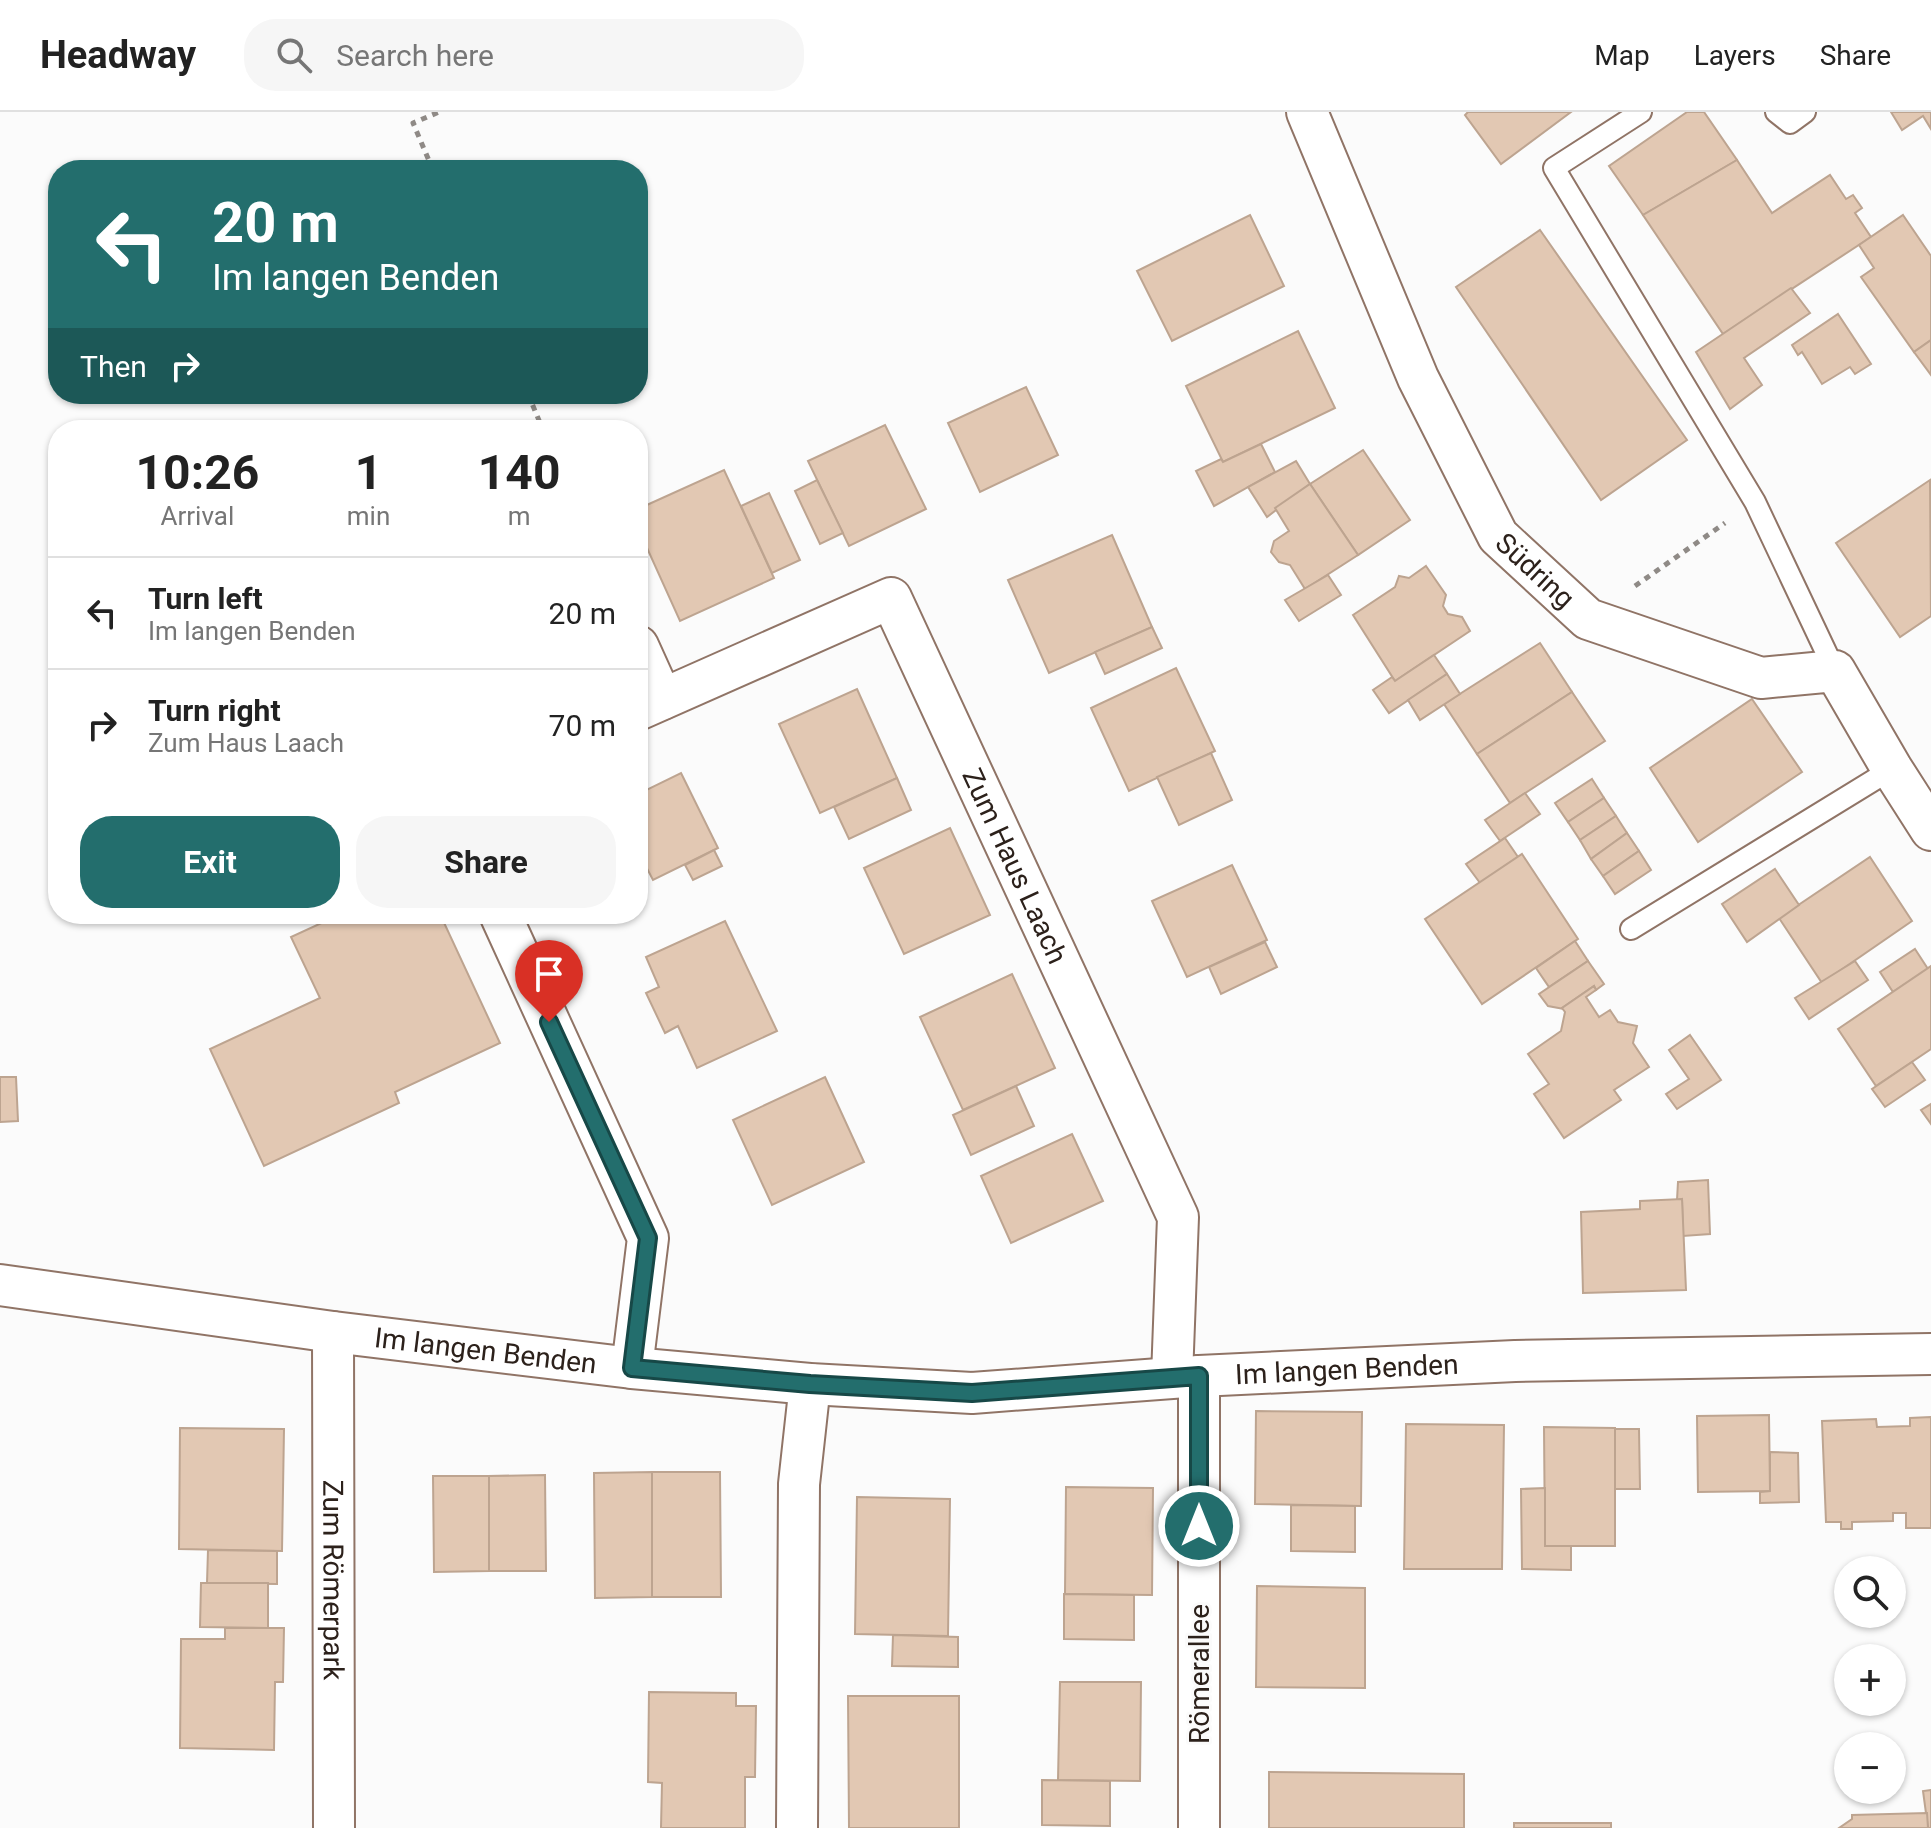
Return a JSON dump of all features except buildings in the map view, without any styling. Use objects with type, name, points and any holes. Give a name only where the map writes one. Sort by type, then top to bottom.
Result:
[{"type":"street","name":"Südring","points":[[1307,112],[1418,378],[1498,536],[1588,619],[1761,678],[1835,671]]},
{"type":"street","name":"Zum Haus Laach","points":[[650,705],[891,598],[1178,1217],[1186,1376]]},
{"type":"street","points":[[1835,671],[1931,830]]},
{"type":"street","points":[[505,924],[648,1238],[632,1368]]},
{"type":"street","name":"Im langen Benden","points":[[0,1285],[333,1332],[632,1368],[810,1384],[972,1393],[1186,1376],[1515,1361],[1931,1354]]},
{"type":"street","name":"Zum Römerpark","points":[[333,1332],[334,1828]]},
{"type":"street","name":"Römerallee","points":[[1186,1376],[1199,1828]]},
{"type":"street","points":[[797,1828],[799,1484],[810,1384]]},
{"type":"lane","points":[[1641,112],[1554,168],[1755,502],[1835,671]]},
{"type":"lane","points":[[1776,112],[1790,123],[1805,112]]},
{"type":"lane","points":[[1631,929],[1892,769]]},
{"type":"path","points":[[429,160],[413,123],[439,112]]},
{"type":"path","points":[[1588,619],[1755,502]]},
{"type":"route","points":[[549,1022],[648,1238],[632,1368],[810,1384],[972,1393],[1199,1376],[1199,1526]]}]
